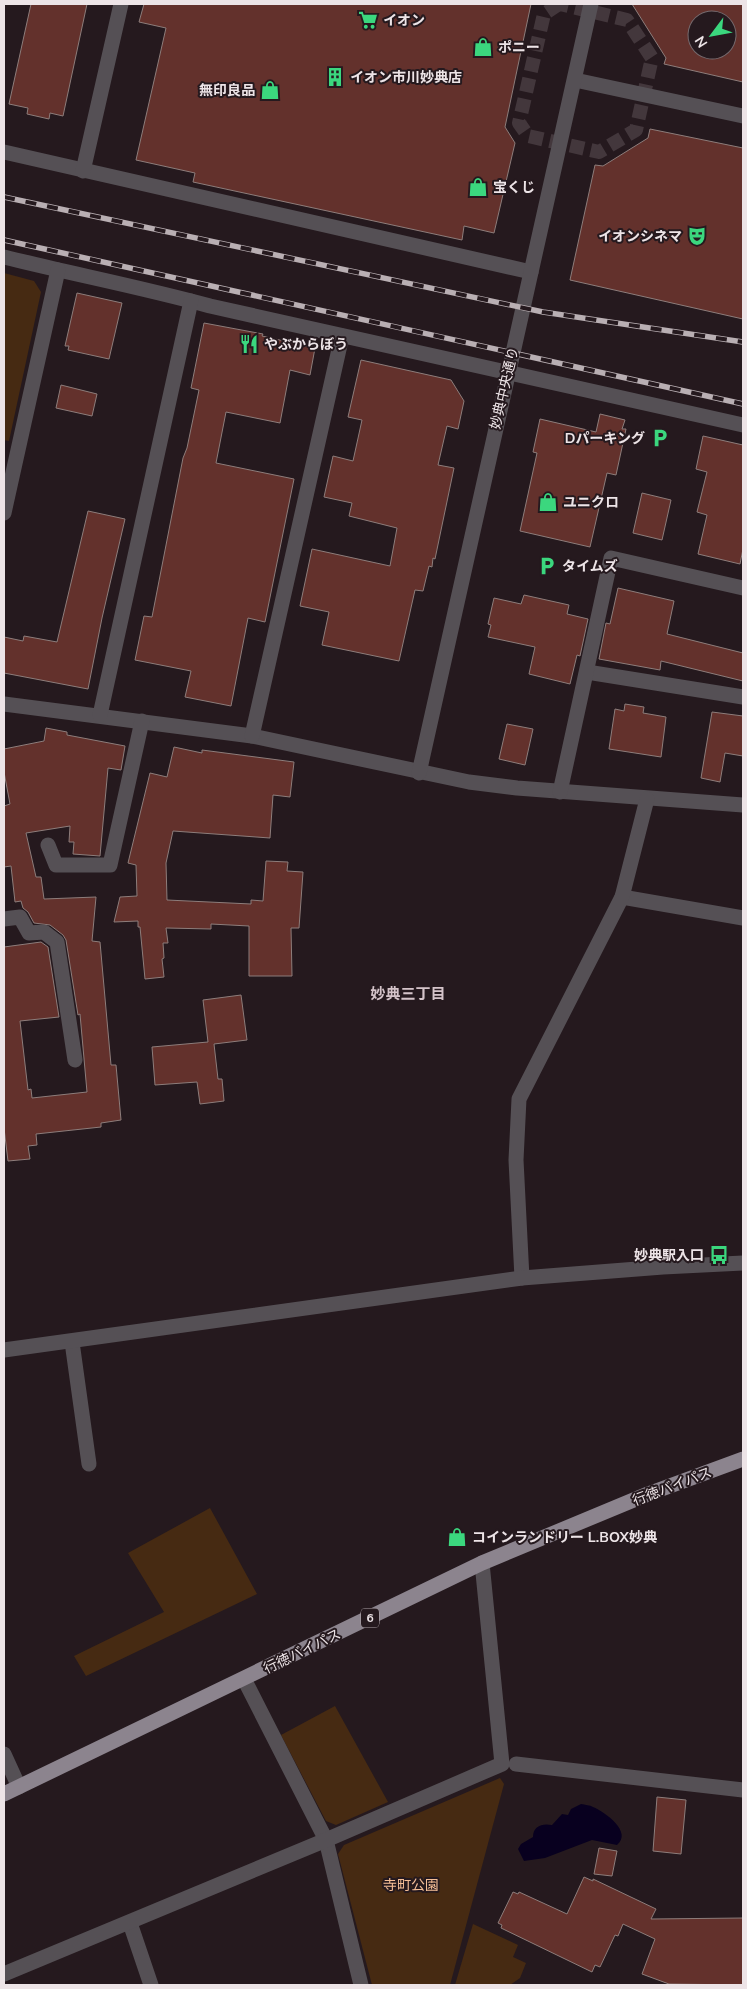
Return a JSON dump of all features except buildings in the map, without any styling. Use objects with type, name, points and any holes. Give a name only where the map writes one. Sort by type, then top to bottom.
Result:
[{"type":"main road","name":"行徳バイパス","points":[[4,1794],[244,1680],[482,1563],[648,1494],[743,1459]]},
{"type":"street","points":[[83,171],[121,4]]},
{"type":"street","name":"妙典中央通り","points":[[419,773],[591,4]]},
{"type":"street","points":[[574,80],[743,116]]},
{"type":"street","points":[[4,152],[531,272]]},
{"type":"street","points":[[4,257],[145,288],[191,301],[342,336],[743,425]]},
{"type":"street","points":[[4,513],[58,270]]},
{"type":"street","points":[[100,715],[191,301]]},
{"type":"street","points":[[252,736],[342,336]]},
{"type":"street","points":[[560,792],[611,558],[743,588]]},
{"type":"street","points":[[587,672],[743,698]]},
{"type":"street","points":[[4,704],[252,736],[329,751],[419,773],[469,782],[560,792],[743,805]]},
{"type":"street","points":[[48,844],[56,865],[110,865],[142,721]]},
{"type":"street","points":[[522,1278],[516,1160],[520,1099],[622,897],[647,799]]},
{"type":"street","points":[[622,897],[743,918]]},
{"type":"street","points":[[4,919],[20,917],[30,933],[44,932],[58,942],[75,1060]]},
{"type":"street","points":[[4,1350],[522,1278],[743,1263]]},
{"type":"street","points":[[72,1342],[90,1464]]},
{"type":"street","points":[[4,1974],[326,1840],[502,1764],[482,1563]]},
{"type":"street","points":[[244,1680],[326,1840],[361,1985]]},
{"type":"street","points":[[4,1754],[19,1787]]},
{"type":"street","points":[[516,1764],[743,1790]]},
{"type":"street","points":[[130,1922],[151,1985]]},
{"type":"green space","points":[[4,273],[34,281],[41,292],[9,441],[4,440]]},
{"type":"green space","points":[[210,1508],[257,1594],[86,1676],[74,1656],[164,1612],[128,1553]]},
{"type":"green space","points":[[335,1706],[388,1802],[336,1825],[326,1821],[281,1735]]},
{"type":"green space","name":"寺町公園","points":[[500,1778],[504,1784],[450,1985],[372,1985],[338,1854],[344,1845]]},
{"type":"green space","points":[[473,1924],[518,1945],[513,1957],[526,1963],[520,1978],[510,1985],[455,1985]]},
{"type":"shaded area","points":[[581,1804],[598,1810],[616,1823],[622,1834],[621,1840],[617,1845],[592,1840],[545,1858],[524,1861],[518,1849],[521,1844],[533,1837],[536,1828],[545,1824],[552,1825],[562,1814],[568,1815],[571,1809]]},
{"type":"tunnel","points":[[559,4],[544,14],[519,123],[528,136],[599,152],[636,130],[652,58],[627,20],[560,4]]},
{"type":"railway","points":[[4,197],[543,312],[743,342]]},
{"type":"railway","points":[[4,240],[743,404]]},
{"type":"place","name":"イオン","points":[[368,20]]},
{"type":"place","name":"ポニー","points":[[483,47]]},
{"type":"place","name":"イオン市川妙典店","points":[[335,77]]},
{"type":"place","name":"無印良品","points":[[270,90]]},
{"type":"place","name":"宝くじ","points":[[478,187]]},
{"type":"place","name":"イオンシネマ","points":[[697,236]]},
{"type":"place","name":"やぶからぼう","points":[[249,344]]},
{"type":"place","name":"Dパーキング","points":[[660,438]]},
{"type":"place","name":"ユニクロ","points":[[548,502]]},
{"type":"place","name":"タイムズ","points":[[547,566]]},
{"type":"place","name":"妙典駅入口","points":[[719,1255]]},
{"type":"place","name":"コインランドリー L.BOX妙典","points":[[457,1537]]},
{"type":"district","name":"妙典三丁目","points":[[408,994]]}]
